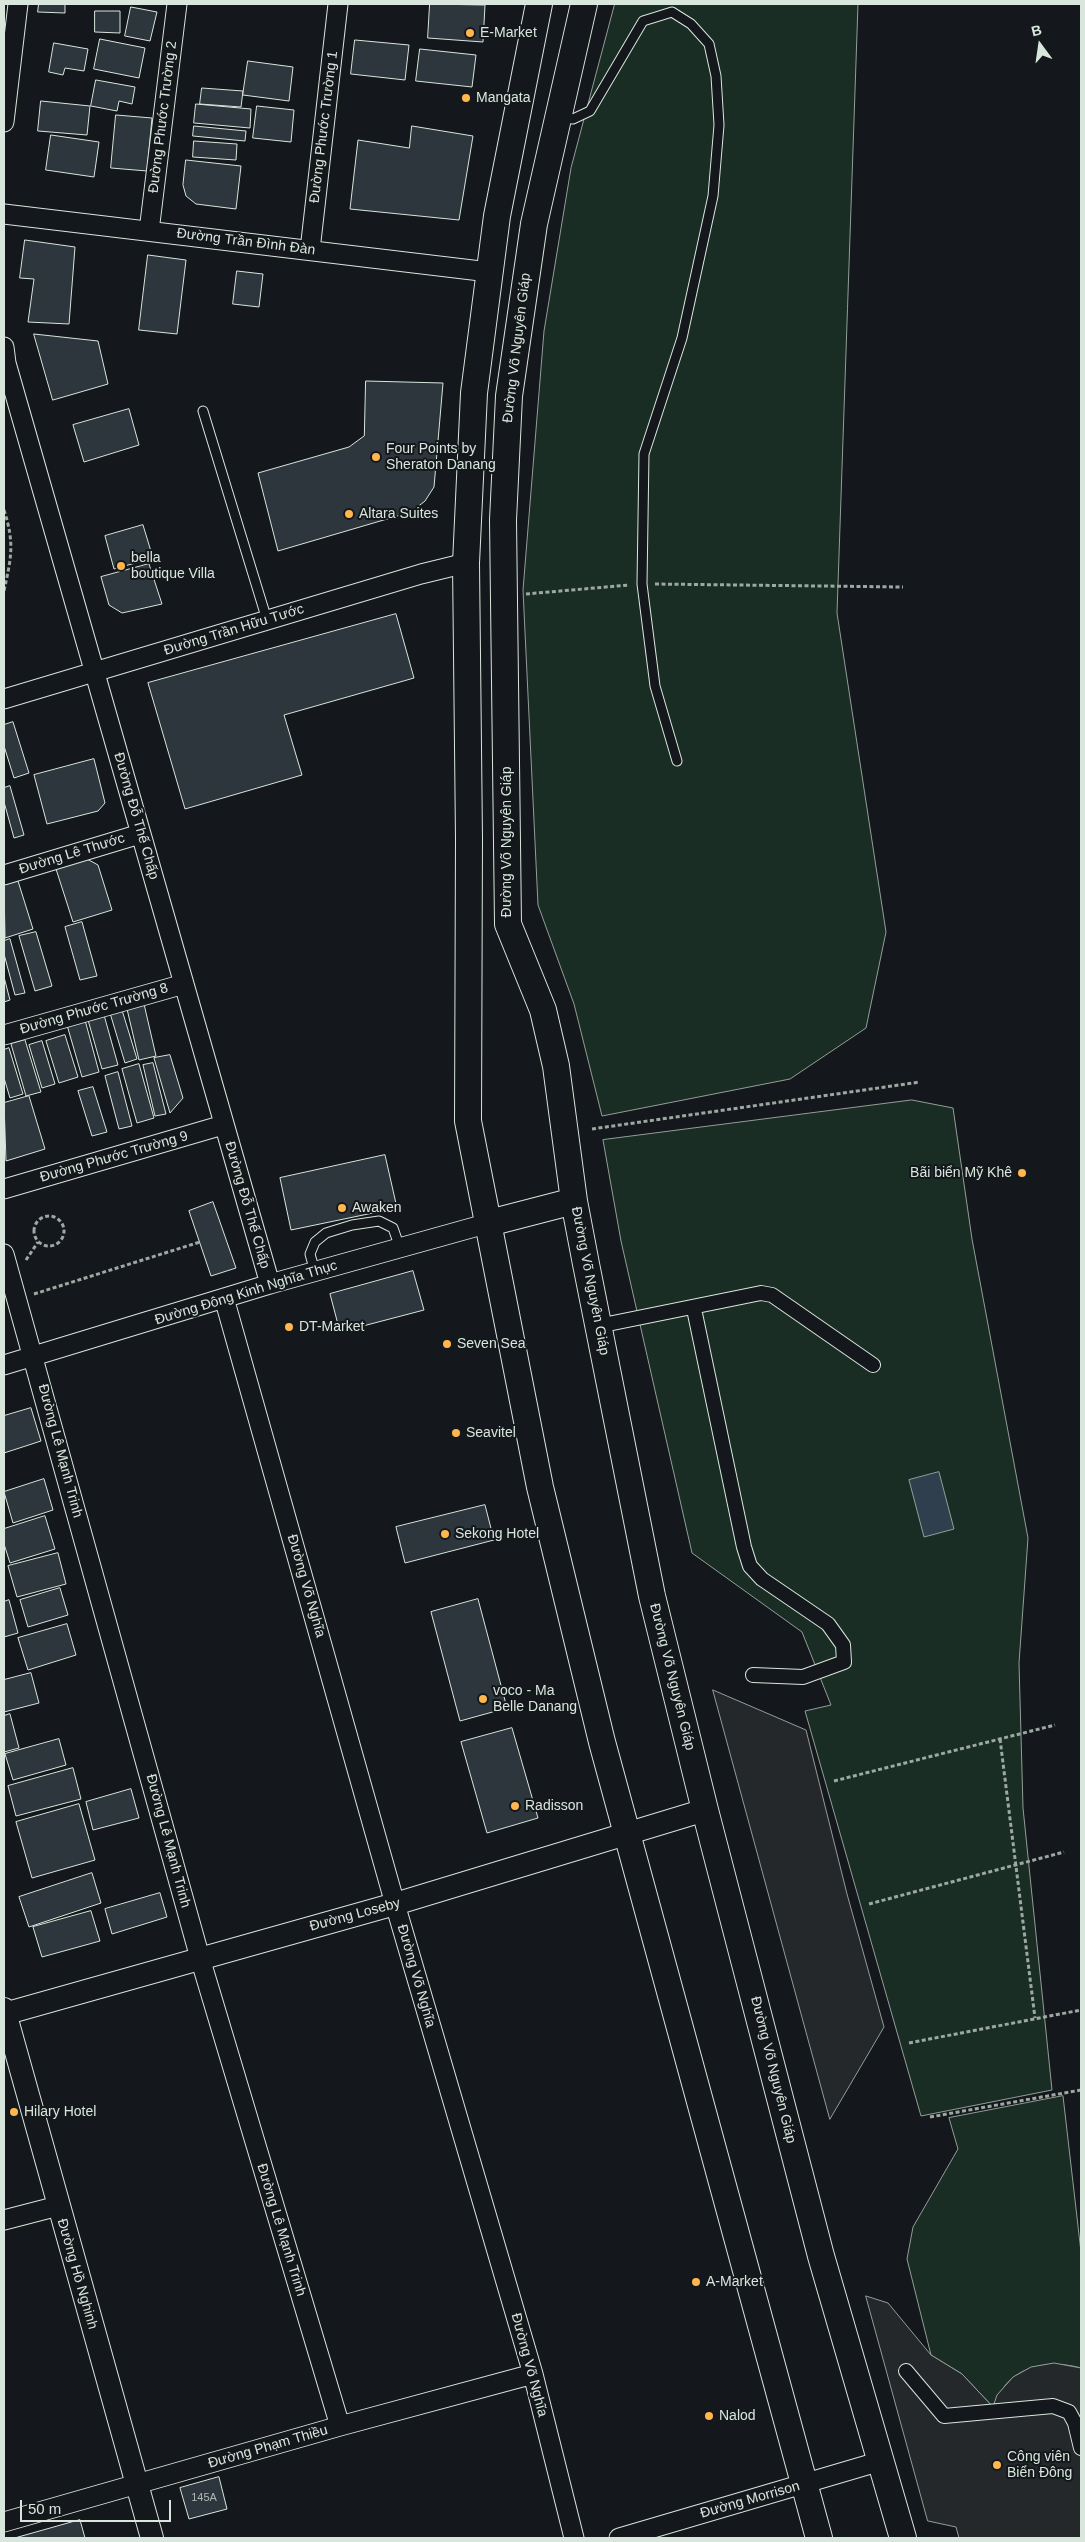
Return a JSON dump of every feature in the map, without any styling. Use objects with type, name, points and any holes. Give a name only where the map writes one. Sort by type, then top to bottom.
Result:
[{"type":"main road","points":[[539,4],[497,216],[474,393],[466,563],[469,830],[468,1121],[540,1487],[626,1834],[819,2538]]},
{"type":"main road","name":"Đường Võ Nguyên Giáp","points":[[584,4],[534,224],[509,396],[503,562],[508,924],[545,1019],[556,1066],[574,1201],[652,1596],[705,1810],[821,2256],[903,2538]]},
{"type":"main road","points":[[489,272],[525,277]]},
{"type":"main road","points":[[466,563],[503,562]]},
{"type":"main road","points":[[488,1223],[574,1201]]},
{"type":"street","points":[[4,122],[18,4]]},
{"type":"street","name":"Đường Phước Trường 2","points":[[149,231],[177,4]]},
{"type":"street","name":"Đường Phước Trường 1","points":[[310,250],[338,4]]},
{"type":"street","name":"Đường Trần Đình Đàn","points":[[4,214],[489,272]]},
{"type":"street","name":"Đường Đỗ Thế Chấp","points":[[4,347],[6,363],[270,1284]]},
{"type":"street","name":"Đường Trần Hữu Tước","points":[[4,699],[412,576],[466,563]]},
{"type":"street","name":"Đường Lê Thước","points":[[4,875],[140,834]]},
{"type":"street","name":"Đường Phước Trường 8","points":[[4,1035],[184,984]]},
{"type":"street","name":"Đường Phước Trường 9","points":[[4,1189],[223,1125]]},
{"type":"street","name":"Đường Đông Kinh Nghĩa Thục","points":[[4,1365],[270,1284],[488,1223]]},
{"type":"street","name":"Đường Lê Mạnh Trinh","points":[[4,1254],[34,1356],[200,1958],[340,2426]]},
{"type":"street","points":[[598,1326],[694,1308],[749,1295],[772,1295],[873,1365]]},
{"type":"street","name":"Đường Võ Nghĩa","points":[[224,1298],[395,1904],[533,2374],[574,2538]]},
{"type":"street","points":[[694,1308],[744,1547],[750,1566],[762,1579],[828,1624],[843,1645],[844,1662],[803,1677],[753,1675]]},
{"type":"street","name":"Đường Loseby","points":[[4,2012],[395,1904],[705,1810]]},
{"type":"street","name":"Đường Hồ Nghinh","points":[[4,2012],[152,2538]]},
{"type":"street","points":[[4,2220],[58,2206]]},
{"type":"street","points":[[906,2371],[944,2416],[1053,2406],[1069,2412],[1075,2424],[1081,2448]]},
{"type":"street","name":"Đường Phạm Thiều","points":[[4,2522],[340,2426],[533,2374]]},
{"type":"street","name":"Đường Morrison","points":[[619,2538],[881,2461]]},
{"type":"lane","points":[[558,116],[573,119],[590,111],[643,22],[672,12],[691,24],[709,44],[716,76],[719,126],[713,196],[682,338],[644,454],[642,584],[655,686],[677,761]]},
{"type":"lane","points":[[203,411],[268,620]]},
{"type":"lane","points":[[315,1272],[310,1254],[315,1242],[326,1233],[352,1225],[379,1221],[393,1228],[400,1248]]},
{"type":"path","points":[[4,510],[12,535],[4,591]]},
{"type":"path","points":[[4,556],[10,554]]},
{"type":"path","points":[[518,594],[642,584],[903,587]]},
{"type":"path","points":[[592,1129],[920,1082]]},
{"type":"path","points":[[49,1216],[59,1220],[64,1233],[59,1242],[47,1246],[38,1242],[34,1233],[36,1223],[49,1216]]},
{"type":"path","points":[[24,1265],[30,1252],[38,1242]]},
{"type":"path","points":[[33,1294],[200,1242]]},
{"type":"path","points":[[834,1781],[1055,1725]]},
{"type":"path","points":[[1000,1739],[1035,2018]]},
{"type":"path","points":[[869,1904],[1064,1852]]},
{"type":"path","points":[[909,2042],[1081,2010]]},
{"type":"path","points":[[930,2117],[1081,2090]]},
{"type":"green space","points":[[615,4],[858,4],[837,613],[886,932],[866,1028],[790,1079],[602,1116],[574,1004],[538,905],[523,590],[544,331],[571,168]]},
{"type":"green space","points":[[912,1100],[953,1108],[972,1239],[1028,1538],[1019,1663],[1023,1808],[1052,2090],[921,2116],[805,1711],[831,1705],[802,1632],[692,1553],[621,1241],[603,1140]]},
{"type":"green space","points":[[1063,2096],[1081,2252],[1081,2368],[1054,2364],[1028,2369],[1016,2375],[1007,2383],[999,2394],[994,2408],[962,2374],[931,2355],[907,2259],[913,2227],[958,2149],[949,2118]]},
{"type":"shaded area","points":[[713,1690],[806,1730],[847,1894],[884,2027],[830,2119]]},
{"type":"shaded area","name":"Công viên Biển Đông","points":[[866,2296],[888,2303],[931,2355],[962,2374],[993,2407],[997,2395],[1013,2377],[1031,2367],[1054,2363],[1081,2368],[1081,2538],[959,2538],[956,2527],[928,2521]]},
{"type":"water","points":[[939,1472],[954,1529],[924,1537],[909,1480]]},
{"type":"building","points":[[39,4],[65,4],[65,13],[38,12]]},
{"type":"building","points":[[430,4],[485,5],[483,42],[428,38]]},
{"type":"building","points":[[131,7],[157,12],[150,41],[125,36]]},
{"type":"building","points":[[95,11],[120,11],[120,33],[95,32]]},
{"type":"building","points":[[100,39],[145,48],[139,78],[94,69]]},
{"type":"building","points":[[355,40],[409,45],[405,80],[351,74]]},
{"type":"building","points":[[54,43],[88,49],[84,71],[65,68],[63,75],[49,72]]},
{"type":"building","points":[[420,49],[476,55],[472,87],[416,81]]},
{"type":"building","points":[[248,61],[293,67],[289,101],[243,95]]},
{"type":"building","points":[[96,80],[135,87],[132,104],[119,101],[117,111],[91,106]]},
{"type":"building","points":[[202,88],[243,91],[241,107],[200,104]]},
{"type":"building","points":[[41,101],[90,106],[87,135],[38,131]]},
{"type":"building","points":[[196,104],[251,109],[250,128],[194,123]]},
{"type":"building","points":[[257,106],[294,110],[291,142],[253,138]]},
{"type":"building","points":[[116,115],[152,118],[147,171],[111,168]]},
{"type":"building","points":[[194,126],[246,131],[245,141],[193,136]]},
{"type":"building","points":[[412,126],[473,136],[459,220],[350,209],[358,140],[409,148]]},
{"type":"building","points":[[51,135],[99,142],[94,177],[46,170]]},
{"type":"building","points":[[194,141],[237,144],[236,160],[193,157]]},
{"type":"building","points":[[186,160],[241,166],[236,209],[196,204],[186,196],[183,185]]},
{"type":"building","points":[[25,240],[75,247],[69,324],[28,322],[34,279],[20,278]]},
{"type":"building","points":[[148,255],[186,260],[177,334],[139,330]]},
{"type":"building","points":[[237,271],[263,274],[259,307],[233,304]]},
{"type":"building","points":[[34,334],[98,341],[108,384],[53,400]]},
{"type":"building","name":"Four Points by Sheraton Danang","points":[[366,381],[443,383],[434,487],[425,501],[411,512],[278,551],[258,473],[349,447],[364,436]]},
{"type":"building","points":[[129,409],[139,445],[84,462],[73,425]]},
{"type":"building","points":[[143,525],[153,558],[114,569],[105,536]]},
{"type":"building","points":[[149,564],[162,604],[122,613],[109,605],[101,577]]},
{"type":"building","points":[[396,614],[414,678],[284,715],[302,775],[185,809],[148,683]]},
{"type":"building","points":[[13,722],[29,773],[14,778],[4,746],[4,725]]},
{"type":"building","points":[[94,759],[105,803],[98,811],[47,824],[34,775]]},
{"type":"building","points":[[10,786],[24,835],[14,838],[4,802],[4,788]]},
{"type":"building","points":[[87,859],[98,865],[112,910],[73,922],[56,869]]},
{"type":"building","points":[[18,881],[33,929],[5,938],[4,885]]},
{"type":"building","points":[[82,922],[97,976],[80,980],[65,927]]},
{"type":"building","points":[[36,932],[52,986],[35,991],[19,936]]},
{"type":"building","points":[[10,939],[25,993],[15,995],[4,954],[4,941]]},
{"type":"building","points":[[4,977],[10,1000],[4,1002]]},
{"type":"building","points":[[144,1004],[156,1056],[139,1060],[127,1009]]},
{"type":"building","points":[[122,1010],[137,1059],[125,1063],[110,1013]]},
{"type":"building","points":[[104,1015],[118,1065],[102,1069],[88,1020]]},
{"type":"building","points":[[85,1020],[99,1072],[82,1077],[67,1025]]},
{"type":"building","points":[[65,1035],[78,1077],[59,1083],[46,1041]]},
{"type":"building","points":[[25,1040],[41,1092],[26,1096],[11,1044]]},
{"type":"building","points":[[42,1041],[55,1084],[42,1088],[29,1045]]},
{"type":"building","points":[[9,1048],[23,1094],[10,1098],[4,1078],[4,1050]]},
{"type":"building","points":[[170,1055],[183,1098],[170,1113],[154,1058]]},
{"type":"building","points":[[153,1063],[166,1114],[155,1116],[143,1065]]},
{"type":"building","points":[[139,1064],[154,1118],[137,1123],[122,1069]]},
{"type":"building","points":[[118,1072],[132,1126],[119,1129],[105,1076]]},
{"type":"building","points":[[93,1087],[107,1132],[92,1136],[78,1091]]},
{"type":"building","points":[[29,1096],[45,1149],[6,1161],[4,1103]]},
{"type":"building","points":[[385,1155],[397,1208],[291,1230],[280,1178]]},
{"type":"building","points":[[213,1202],[236,1268],[211,1276],[189,1211]]},
{"type":"building","points":[[413,1271],[424,1310],[340,1332],[330,1294]]},
{"type":"building","points":[[31,1408],[41,1441],[4,1453],[4,1416]]},
{"type":"building","points":[[44,1479],[53,1510],[13,1523],[4,1492]]},
{"type":"building","name":"Sekong Hotel","points":[[485,1505],[494,1540],[405,1563],[396,1527]]},
{"type":"building","points":[[45,1516],[55,1549],[10,1563],[4,1544],[4,1529]]},
{"type":"building","points":[[58,1553],[66,1584],[17,1597],[8,1566]]},
{"type":"building","points":[[60,1588],[68,1615],[28,1627],[20,1600]]},
{"type":"building","points":[[478,1599],[507,1708],[460,1721],[431,1612]]},
{"type":"building","points":[[9,1600],[18,1633],[4,1637],[4,1602]]},
{"type":"building","points":[[67,1624],[76,1655],[28,1670],[18,1638]]},
{"type":"building","points":[[31,1673],[39,1703],[4,1712],[4,1680]]},
{"type":"building","points":[[10,1714],[19,1748],[4,1752],[4,1716]]},
{"type":"building","points":[[512,1728],[538,1818],[487,1833],[461,1742]]},
{"type":"building","points":[[59,1739],[66,1765],[13,1780],[5,1754]]},
{"type":"building","points":[[73,1768],[81,1799],[16,1816],[8,1786]]},
{"type":"building","points":[[131,1789],[139,1818],[93,1830],[86,1802]]},
{"type":"building","points":[[79,1804],[95,1860],[32,1878],[16,1822]]},
{"type":"building","points":[[92,1873],[101,1903],[29,1927],[19,1897]]},
{"type":"building","points":[[160,1893],[167,1917],[112,1934],[105,1909]]},
{"type":"building","points":[[91,1911],[100,1941],[42,1957],[33,1927]]},
{"type":"building","points":[[219,2477],[227,2509],[189,2519],[180,2488]]},
{"type":"building","points":[[80,2520],[85,2538],[15,2538]]},
{"type":"place","name":"E-Market","points":[[470,33]]},
{"type":"place","name":"Mangata","points":[[466,98]]},
{"type":"place","name":"Four Points by Sheraton Danang","points":[[376,457]]},
{"type":"place","name":"Altara Suites","points":[[349,514]]},
{"type":"place","name":"bella boutique Villa","points":[[121,566]]},
{"type":"place","name":"Bãi biển Mỹ Khê","points":[[1022,1173]]},
{"type":"place","name":"Awaken","points":[[342,1208]]},
{"type":"place","name":"DT-Market","points":[[289,1327]]},
{"type":"place","name":"Seven Sea","points":[[447,1344]]},
{"type":"place","name":"Seavitel","points":[[456,1433]]},
{"type":"place","name":"Sekong Hotel","points":[[445,1534]]},
{"type":"place","name":"voco - Ma Belle Danang","points":[[483,1699]]},
{"type":"place","name":"Radisson","points":[[515,1806]]},
{"type":"place","name":"Hilary Hotel","points":[[14,2112]]},
{"type":"place","name":"A-Market","points":[[696,2282]]},
{"type":"place","name":"Nalod","points":[[709,2416]]},
{"type":"place","name":"Công viên Biển Đông","points":[[997,2465]]}]
